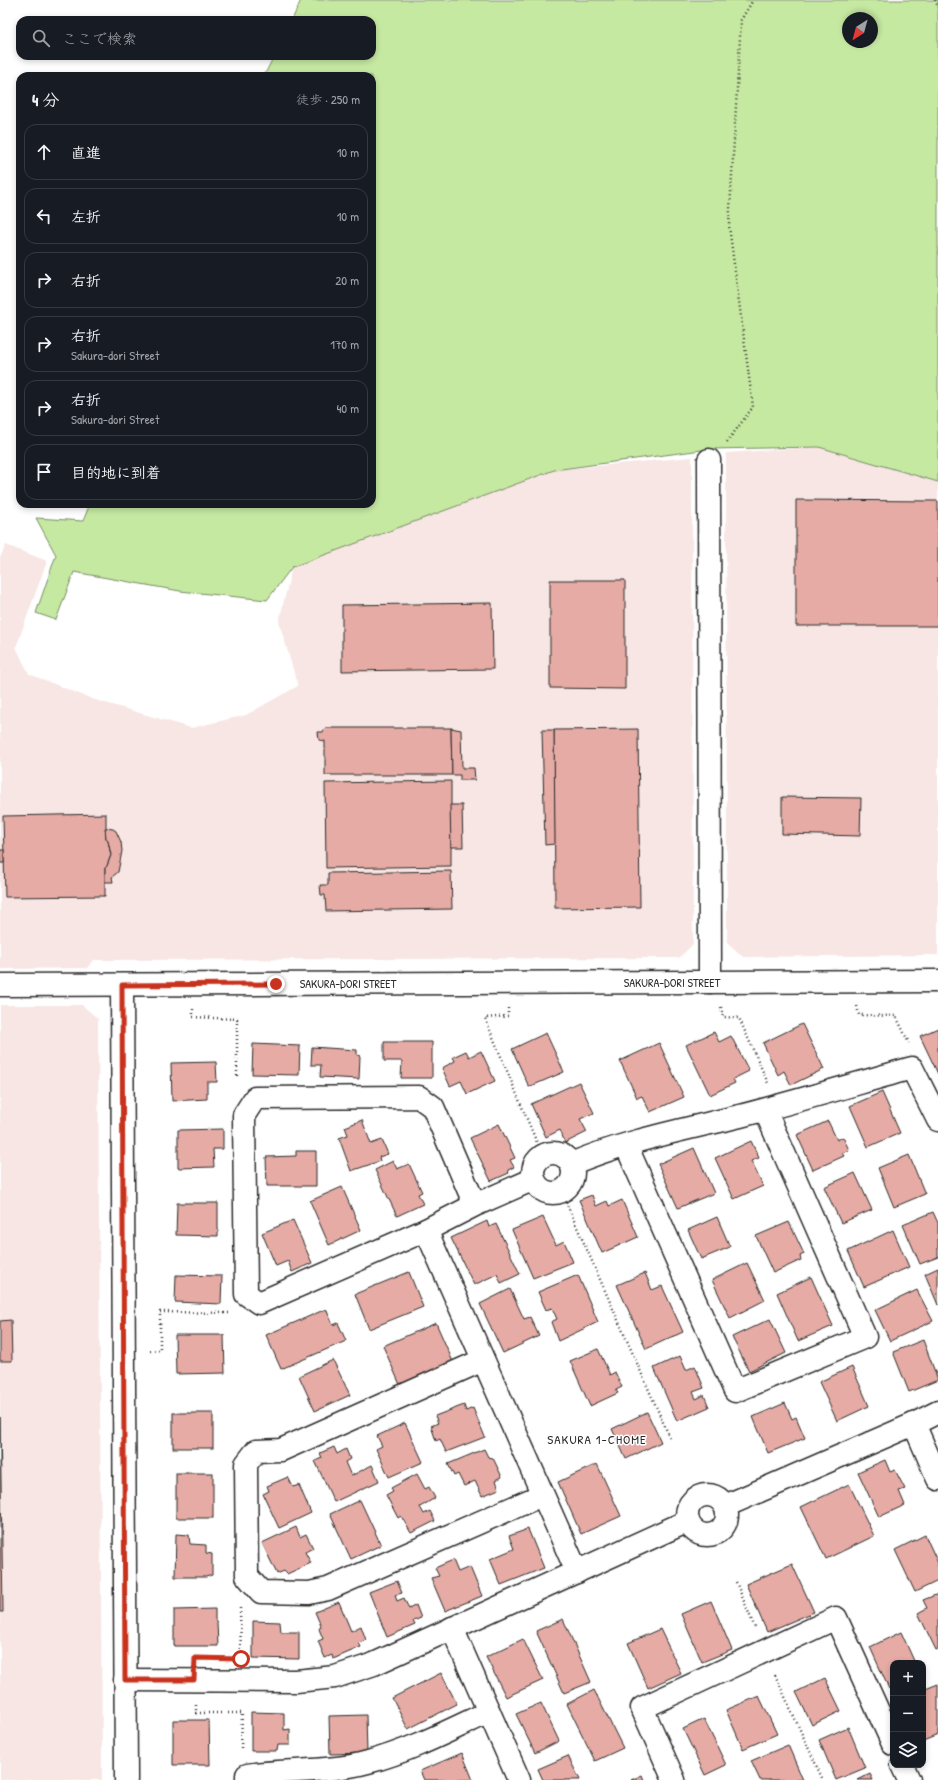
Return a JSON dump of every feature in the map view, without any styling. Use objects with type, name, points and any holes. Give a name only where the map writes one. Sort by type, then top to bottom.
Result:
[{"type":"street","points":[[709,460],[715,991]]},
{"type":"street","name":"SAKURA-DORI STREET","points":[[0,985],[715,991],[938,981]]},
{"type":"street","points":[[122,985],[126,1780]]},
{"type":"street","points":[[571,1164],[594,1154],[771,1108],[912,1068],[938,1120]]},
{"type":"street","points":[[475,1204],[434,1107],[419,1097],[255,1098],[244,1115],[246,1294],[259,1303],[426,1230],[475,1204],[534,1179]]},
{"type":"street","points":[[626,1145],[736,1391],[865,1337],[771,1108]]},
{"type":"street","points":[[555,1152],[567,1159],[571,1164],[573,1170],[570,1182],[561,1191],[548,1192],[537,1185],[533,1173],[534,1166],[542,1155],[555,1152]]},
{"type":"street","points":[[426,1230],[577,1572]]},
{"type":"street","points":[[483,1360],[281,1450],[256,1450],[246,1464],[246,1576],[261,1592],[309,1593],[328,1589],[542,1495]]},
{"type":"street","points":[[725,1506],[914,1424],[938,1412]]},
{"type":"street","points":[[914,1424],[938,1479]]},
{"type":"street","points":[[702,1495],[716,1497],[725,1506],[727,1519],[720,1530],[715,1533],[708,1535],[696,1531],[688,1521],[687,1515],[691,1502],[702,1495]]},
{"type":"street","points":[[125,1680],[296,1681],[335,1677],[374,1664],[688,1521]]},
{"type":"street","points":[[674,1780],[642,1708],[836,1618],[890,1737]]},
{"type":"street","points":[[452,1628],[519,1780]]},
{"type":"street","points":[[247,1778],[272,1771],[322,1770],[368,1762],[404,1750],[489,1712]]},
{"type":"street","points":[[903,1768],[909,1780]]},
{"type":"path","points":[[709,460],[722,448],[753,408],[729,226],[741,20],[753,0]]},
{"type":"path","points":[[935,0],[938,6]]},
{"type":"path","points":[[715,991],[723,1017],[739,1018],[771,1108]]},
{"type":"path","points":[[856,1000],[859,1015],[896,1016],[916,1058],[912,1068]]},
{"type":"path","points":[[508,1002],[508,1016],[485,1018],[542,1155]]},
{"type":"path","points":[[192,1003],[194,1017],[237,1018],[237,1089],[244,1115]]},
{"type":"path","points":[[561,1191],[670,1438]]},
{"type":"path","points":[[145,1351],[160,1350],[160,1312],[235,1313],[259,1303]]},
{"type":"path","points":[[241,1659],[240,1603],[246,1576]]},
{"type":"path","points":[[736,1582],[765,1652],[823,1780]]},
{"type":"path","points":[[195,1699],[196,1713],[242,1713],[241,1762],[247,1778]]},
{"type":"shaded area","points":[[819,447],[938,482],[938,955],[743,957],[727,942],[726,453]]},
{"type":"shaded area","points":[[692,457],[693,944],[679,958],[94,960],[87,968],[0,969],[0,558],[6,545],[47,561],[16,647],[29,674],[92,699],[191,728],[246,715],[298,686],[279,622],[292,567],[554,470]]},
{"type":"shaded area","points":[[0,1005],[82,1005],[98,1019],[102,1780],[0,1780]]},
{"type":"green space","points":[[301,0],[938,0],[938,482],[819,447],[709,449],[554,470],[292,567],[267,600],[180,591],[74,572],[56,620],[36,613],[56,555],[36,518],[83,521],[88,508],[376,508],[376,72],[266,72],[272,60],[376,60],[376,16],[294,16]]},
{"type":"building","points":[[796,500],[938,501],[938,626],[796,626]]},
{"type":"building","points":[[550,580],[625,580],[625,689],[550,688]]},
{"type":"building","points":[[492,603],[493,669],[342,671],[342,605]]},
{"type":"building","points":[[325,728],[451,728],[452,775],[325,775],[325,741],[319,740],[318,732],[323,732]]},
{"type":"building","points":[[451,728],[461,730],[462,768],[474,768],[475,780],[460,780],[460,775],[452,775]]},
{"type":"building","points":[[638,729],[640,907],[555,908],[554,730]]},
{"type":"building","points":[[542,730],[554,730],[555,844],[545,845]]},
{"type":"building","points":[[451,781],[451,866],[326,868],[325,783]]},
{"type":"building","points":[[782,797],[861,798],[860,836],[782,834]]},
{"type":"building","points":[[450,805],[462,805],[463,847],[451,847]]},
{"type":"building","points":[[106,814],[106,838],[111,855],[105,868],[105,896],[5,897],[3,816]]},
{"type":"building","points":[[105,828],[116,831],[121,842],[122,851],[118,872],[112,877],[113,882],[105,882],[105,868],[111,855]]},
{"type":"building","points":[[0,850],[4,850],[4,863],[0,863]]},
{"type":"building","points":[[451,871],[452,909],[326,911],[325,895],[321,895],[320,885],[328,885],[328,873]]},
{"type":"building","points":[[802,1024],[824,1069],[791,1085],[784,1071],[778,1075],[763,1043]]},
{"type":"building","points":[[938,1028],[938,1074],[920,1036]]},
{"type":"building","points":[[714,1032],[719,1042],[731,1036],[749,1071],[733,1079],[735,1083],[710,1095],[686,1045]]},
{"type":"building","points":[[546,1033],[564,1072],[529,1087],[512,1049]]},
{"type":"building","points":[[384,1042],[432,1042],[432,1078],[401,1078],[402,1061],[384,1061]]},
{"type":"building","points":[[659,1043],[684,1097],[650,1112],[642,1096],[637,1098],[620,1061]]},
{"type":"building","points":[[253,1044],[300,1046],[299,1075],[252,1074]]},
{"type":"building","points":[[312,1047],[357,1050],[357,1055],[360,1056],[359,1079],[320,1077],[321,1065],[311,1065]]},
{"type":"building","points":[[466,1051],[469,1057],[481,1051],[495,1081],[467,1094],[461,1081],[450,1086],[442,1068],[455,1061],[453,1057]]},
{"type":"building","points":[[216,1062],[217,1082],[207,1082],[207,1099],[172,1101],[171,1063]]},
{"type":"building","points":[[579,1082],[594,1113],[580,1119],[587,1132],[565,1143],[560,1130],[546,1137],[531,1104]]},
{"type":"building","points":[[882,1092],[900,1133],[868,1147],[850,1106]]},
{"type":"building","points":[[362,1120],[371,1144],[382,1140],[388,1154],[379,1157],[380,1161],[351,1171],[339,1138],[348,1135],[345,1127]]},
{"type":"building","points":[[828,1121],[837,1140],[843,1137],[849,1150],[842,1153],[844,1156],[813,1170],[797,1135]]},
{"type":"building","points":[[499,1124],[515,1158],[510,1160],[514,1167],[508,1170],[509,1173],[491,1181],[470,1138]]},
{"type":"building","points":[[223,1129],[223,1149],[213,1149],[214,1167],[178,1168],[178,1130]]},
{"type":"building","points":[[751,1141],[759,1158],[751,1161],[763,1186],[734,1199],[715,1158]]},
{"type":"building","points":[[694,1148],[714,1193],[678,1208],[658,1164]]},
{"type":"building","points":[[296,1151],[316,1151],[316,1186],[267,1186],[266,1157],[296,1156]]},
{"type":"building","points":[[909,1155],[925,1194],[894,1207],[878,1168]]},
{"type":"building","points":[[393,1161],[397,1169],[409,1164],[422,1192],[418,1194],[423,1204],[397,1216],[375,1170]]},
{"type":"building","points":[[855,1173],[872,1210],[841,1223],[824,1187]]},
{"type":"building","points":[[342,1187],[361,1230],[329,1245],[310,1201]]},
{"type":"building","points":[[592,1195],[596,1206],[607,1201],[609,1206],[622,1200],[638,1237],[602,1253],[579,1200]]},
{"type":"building","points":[[177,1203],[218,1203],[218,1236],[176,1235]]},
{"type":"building","points":[[933,1212],[938,1223],[938,1257],[920,1264],[903,1225]]},
{"type":"building","points":[[543,1217],[556,1245],[564,1241],[573,1262],[533,1278],[512,1230]]},
{"type":"building","points":[[717,1217],[730,1247],[701,1259],[688,1230]]},
{"type":"building","points":[[293,1220],[312,1263],[292,1272],[288,1261],[276,1266],[262,1233]]},
{"type":"building","points":[[487,1221],[489,1227],[496,1224],[520,1274],[501,1283],[497,1274],[474,1285],[451,1238]]},
{"type":"building","points":[[789,1222],[804,1254],[800,1256],[801,1260],[773,1273],[756,1236]]},
{"type":"building","points":[[893,1230],[909,1267],[864,1287],[848,1251]]},
{"type":"building","points":[[747,1263],[765,1300],[730,1318],[712,1280]]},
{"type":"building","points":[[938,1268],[938,1305],[925,1274]]},
{"type":"building","points":[[409,1272],[423,1307],[369,1329],[355,1294]]},
{"type":"building","points":[[645,1273],[652,1290],[662,1286],[683,1332],[646,1349],[617,1285]]},
{"type":"building","points":[[176,1275],[222,1276],[221,1304],[175,1302]]},
{"type":"building","points":[[578,1275],[598,1322],[558,1341],[551,1322],[557,1319],[552,1308],[546,1310],[538,1292]]},
{"type":"building","points":[[811,1277],[833,1326],[798,1341],[777,1293]]},
{"type":"building","points":[[510,1289],[524,1319],[530,1317],[539,1336],[503,1353],[480,1304]]},
{"type":"building","points":[[917,1290],[933,1321],[890,1341],[875,1310]]},
{"type":"building","points":[[326,1309],[333,1325],[338,1323],[346,1341],[281,1369],[266,1335]]},
{"type":"building","points":[[770,1319],[786,1353],[749,1371],[732,1337]]},
{"type":"building","points":[[11,1320],[12,1361],[0,1361],[0,1321]]},
{"type":"building","points":[[436,1323],[454,1364],[401,1387],[383,1346]]},
{"type":"building","points":[[175,1335],[224,1335],[225,1373],[176,1374]]},
{"type":"building","points":[[923,1340],[938,1380],[909,1392],[893,1352]]},
{"type":"building","points":[[598,1349],[610,1375],[615,1372],[622,1387],[616,1390],[618,1393],[590,1406],[570,1361]]},
{"type":"building","points":[[680,1356],[686,1370],[695,1366],[704,1388],[693,1392],[696,1399],[704,1395],[709,1407],[677,1421],[654,1368]]},
{"type":"building","points":[[333,1360],[350,1395],[315,1411],[299,1376]]},
{"type":"building","points":[[852,1367],[869,1406],[837,1421],[819,1382]]},
{"type":"building","points":[[785,1403],[792,1419],[796,1417],[805,1438],[768,1453],[753,1417]]},
{"type":"building","points":[[464,1405],[466,1411],[473,1408],[485,1437],[446,1452],[440,1439],[436,1441],[431,1426],[438,1423],[435,1416]]},
{"type":"building","points":[[647,1412],[661,1442],[626,1459],[612,1429]]},
{"type":"building","points":[[173,1413],[213,1413],[213,1448],[173,1448]]},
{"type":"building","points":[[0,1417],[3,1612],[0,1612]]},
{"type":"building","points":[[405,1423],[423,1462],[389,1477],[376,1449],[382,1446],[377,1436]]},
{"type":"building","points":[[334,1447],[337,1454],[346,1449],[350,1459],[345,1462],[351,1476],[372,1465],[379,1481],[334,1502],[315,1461],[322,1458],[320,1453]]},
{"type":"building","points":[[484,1449],[488,1457],[493,1458],[502,1477],[496,1480],[499,1489],[482,1496],[475,1481],[464,1486],[458,1474],[454,1476],[448,1464]]},
{"type":"building","points":[[885,1460],[890,1472],[895,1470],[905,1489],[899,1491],[905,1505],[879,1517],[858,1472]]},
{"type":"building","points":[[597,1464],[621,1516],[581,1534],[558,1482]]},
{"type":"building","points":[[176,1473],[213,1473],[213,1518],[176,1518]]},
{"type":"building","points":[[417,1474],[425,1489],[429,1487],[435,1498],[420,1507],[424,1514],[430,1511],[435,1521],[411,1533],[401,1516],[398,1518],[386,1495],[393,1491],[391,1488]]},
{"type":"building","points":[[288,1477],[293,1487],[299,1485],[311,1513],[279,1528],[263,1494],[269,1491],[267,1486]]},
{"type":"building","points":[[849,1484],[874,1536],[826,1559],[801,1507]]},
{"type":"building","points":[[360,1500],[381,1545],[351,1559],[330,1514]]},
{"type":"building","points":[[296,1527],[300,1537],[306,1534],[313,1548],[305,1552],[311,1563],[287,1574],[284,1571],[277,1574],[262,1543]]},
{"type":"building","points":[[528,1529],[544,1568],[501,1585],[490,1559],[514,1549],[509,1536]]},
{"type":"building","points":[[176,1534],[189,1535],[190,1544],[206,1545],[206,1553],[212,1554],[212,1575],[206,1577],[175,1577]]},
{"type":"building","points":[[925,1535],[938,1563],[938,1581],[915,1592],[895,1550]]},
{"type":"building","points":[[453,1560],[458,1572],[470,1567],[482,1596],[445,1611],[431,1578],[439,1576],[435,1568]]},
{"type":"building","points":[[792,1564],[814,1612],[767,1632],[746,1584]]},
{"type":"building","points":[[397,1581],[402,1593],[395,1595],[397,1601],[404,1598],[409,1609],[416,1605],[421,1618],[413,1621],[415,1625],[387,1637],[369,1592]]},
{"type":"building","points":[[938,1594],[938,1649],[936,1650],[918,1613],[927,1608],[923,1600]]},
{"type":"building","points":[[711,1601],[732,1650],[702,1662],[681,1614]]},
{"type":"building","points":[[339,1602],[351,1631],[361,1626],[366,1640],[359,1643],[361,1647],[333,1659],[332,1655],[325,1658],[318,1641],[323,1639],[319,1629],[321,1626],[315,1612]]},
{"type":"building","points":[[215,1609],[218,1646],[174,1646],[174,1610]]},
{"type":"building","points":[[563,1619],[591,1682],[564,1693],[536,1631]]},
{"type":"building","points":[[253,1621],[280,1622],[281,1632],[299,1632],[299,1659],[253,1658]]},
{"type":"building","points":[[660,1629],[681,1673],[648,1688],[628,1643]]},
{"type":"building","points":[[901,1632],[914,1660],[890,1660],[889,1689],[870,1647]]},
{"type":"building","points":[[523,1639],[543,1680],[506,1697],[486,1657]]},
{"type":"building","points":[[441,1673],[457,1704],[408,1729],[392,1698]]},
{"type":"building","points":[[825,1678],[841,1711],[812,1725],[796,1692]]},
{"type":"building","points":[[938,1684],[938,1735],[926,1740],[926,1696],[926,1689]]},
{"type":"building","points":[[594,1690],[623,1748],[595,1761],[567,1704]]},
{"type":"building","points":[[759,1696],[777,1734],[743,1749],[726,1710]]},
{"type":"building","points":[[541,1703],[559,1741],[535,1753],[516,1714]]},
{"type":"building","points":[[251,1712],[284,1713],[284,1730],[290,1729],[290,1745],[278,1745],[277,1751],[251,1751]]},
{"type":"building","points":[[366,1715],[367,1753],[330,1754],[329,1716]]},
{"type":"building","points":[[704,1719],[726,1765],[705,1775],[683,1729]]},
{"type":"building","points":[[173,1720],[209,1720],[210,1765],[173,1765]]},
{"type":"building","points":[[848,1727],[865,1768],[836,1780],[819,1740]]},
{"type":"building","points":[[788,1745],[803,1780],[760,1780],[751,1761]]},
{"type":"building","points":[[462,1753],[473,1780],[424,1780],[420,1771]]},
{"type":"building","points":[[568,1756],[580,1780],[543,1780],[538,1769]]},
{"type":"building","points":[[870,1774],[873,1780],[858,1780]]},
{"type":"building","points":[[642,1775],[644,1780],[631,1780]]},
{"type":"district","name":"SAKURA 1-CHOME","points":[[597,1439]]},
{"type":"route","points":[[241,1659],[195,1658],[194,1680],[125,1680],[122,985],[276,984]]}]
